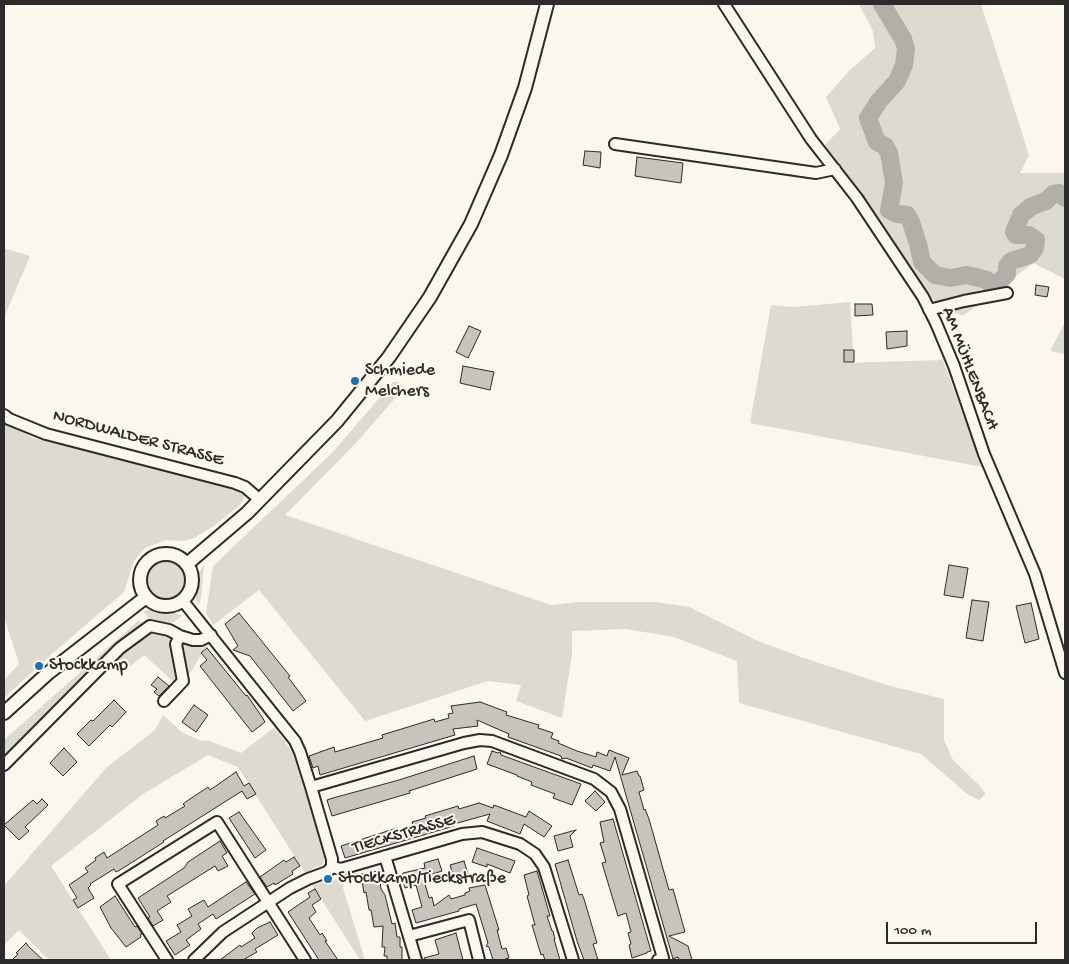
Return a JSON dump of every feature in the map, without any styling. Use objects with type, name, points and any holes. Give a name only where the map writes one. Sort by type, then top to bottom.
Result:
[{"type":"main road","points":[[187,564],[232,527],[322,439],[359,396],[401,341],[439,283],[480,204],[507,140],[525,88],[547,4]]},
{"type":"main road","points":[[166,554],[181,558],[187,564],[191,571],[192,587],[183,601],[168,606],[152,602],[146,597],[140,582],[144,566],[150,560],[166,554]]},
{"type":"main road","points":[[4,713],[47,674],[146,597]]},
{"type":"street","name":"AM MÜHLENBACH","points":[[724,4],[811,139],[868,215],[930,310],[954,366],[984,454],[1035,574],[1065,673]]},
{"type":"street","points":[[615,144],[816,173],[835,169]]},
{"type":"street","points":[[930,310],[964,301],[1007,294]]},
{"type":"street","name":"NORDWALDER STRASSE","points":[[4,414],[8,419],[46,434],[235,483],[245,487],[260,500]]},
{"type":"street","points":[[183,601],[295,741],[311,787],[332,859],[332,868]]},
{"type":"street","points":[[4,764],[120,648],[150,626],[169,630],[193,640],[201,640],[210,635]]},
{"type":"street","points":[[164,701],[183,681],[176,644],[180,636]]},
{"type":"street","points":[[311,787],[480,740],[492,741],[594,779],[611,792],[620,809],[660,959]]},
{"type":"street","points":[[167,960],[118,884],[217,822],[270,902],[305,960]]},
{"type":"street","name":"TIECKSTRASSE","points":[[194,960],[223,932],[290,888],[332,868],[341,869],[462,834],[482,832],[520,844],[535,854],[544,867],[573,960]]},
{"type":"street","points":[[385,856],[416,960]]},
{"type":"street","points":[[409,936],[469,920],[479,960]]},
{"type":"shaded area","points":[[859,4],[981,4],[1029,155],[1020,173],[1065,173],[1065,279],[1033,263],[963,316],[937,305],[825,145],[840,129],[826,97],[850,70],[875,48],[873,31]]},
{"type":"shaded area","points":[[4,248],[30,256],[4,318],[4,259],[9,261],[4,258]]},
{"type":"shaded area","points":[[850,302],[853,349],[844,350],[844,363],[943,360],[982,467],[750,423],[771,305],[794,307]]},
{"type":"shaded area","points":[[1065,322],[1065,354],[1050,351]]},
{"type":"shaded area","points":[[393,382],[399,382],[404,388],[355,444],[285,515],[551,605],[579,602],[656,602],[689,607],[758,641],[801,657],[890,686],[944,699],[944,740],[953,760],[986,794],[979,800],[967,794],[921,754],[739,703],[737,661],[674,637],[626,629],[572,631],[572,654],[562,718],[516,701],[521,685],[488,681],[365,721],[259,590],[213,625],[206,613],[213,566],[332,453]]},
{"type":"shaded area","points":[[4,419],[33,438],[234,485],[243,489],[246,494],[240,505],[214,526],[194,538],[183,541],[166,540],[145,548],[134,561],[124,592],[4,698],[4,680],[19,664],[4,617]]},
{"type":"shaded area","points":[[166,560],[180,566],[186,580],[180,594],[166,600],[152,594],[146,580],[152,566]]},
{"type":"shaded area","points":[[204,565],[201,597],[198,605],[195,594],[199,572]]},
{"type":"shaded area","points":[[150,609],[170,611],[182,616],[165,628],[161,622],[152,622],[143,611]]},
{"type":"shaded area","points":[[139,620],[144,627],[153,633],[166,632],[174,637],[171,649],[178,680],[175,683],[144,655],[129,667],[114,658],[4,771],[4,740]]},
{"type":"shaded area","points":[[180,641],[196,645],[208,643],[191,672],[185,676]]},
{"type":"shaded area","points":[[163,715],[183,733],[241,753],[275,727],[293,754],[325,855],[323,864],[305,873],[238,767],[208,755],[143,794],[51,866],[111,960],[49,960],[19,930],[4,945],[4,886],[106,768],[155,730]]},
{"type":"shaded area","points":[[340,878],[365,960],[360,960],[312,885]]},
{"type":"building","points":[[585,151],[601,152],[600,168],[583,165]]},
{"type":"building","points":[[637,157],[683,163],[681,183],[635,176]]},
{"type":"building","points":[[1036,285],[1049,287],[1047,297],[1035,295]]},
{"type":"building","points":[[855,304],[872,304],[873,315],[855,316]]},
{"type":"building","points":[[469,326],[481,331],[468,358],[456,352]]},
{"type":"building","points":[[907,331],[907,346],[887,349],[886,332]]},
{"type":"building","points":[[844,350],[854,350],[854,362],[844,362]]},
{"type":"building","points":[[463,366],[494,372],[490,390],[460,383]]},
{"type":"building","points":[[949,565],[968,568],[963,598],[944,595]]},
{"type":"building","points":[[972,600],[989,602],[983,641],[966,638]]},
{"type":"building","points":[[1031,603],[1039,639],[1025,643],[1016,606]]},
{"type":"building","points":[[239,613],[290,676],[288,677],[306,701],[293,711],[250,656],[233,650],[238,646],[225,624]]},
{"type":"building","points":[[207,648],[247,695],[265,722],[252,732],[200,666],[207,660],[201,653]]},
{"type":"building","points":[[158,677],[169,686],[159,696],[154,692],[157,689],[151,685]]},
{"type":"building","points":[[114,700],[126,712],[112,727],[110,725],[89,746],[77,734]]},
{"type":"building","points":[[480,702],[507,712],[506,715],[539,725],[538,728],[553,733],[551,738],[559,741],[558,743],[577,751],[596,757],[597,752],[607,756],[609,750],[629,758],[622,775],[637,771],[640,776],[644,790],[639,792],[644,810],[649,819],[669,890],[673,889],[685,932],[669,936],[688,946],[692,960],[679,960],[678,957],[673,959],[615,757],[610,771],[593,765],[592,768],[566,758],[562,759],[561,756],[508,737],[509,734],[477,720],[478,726],[453,729],[455,735],[320,775],[318,766],[313,768],[309,756],[334,747],[335,752],[383,738],[382,735],[434,719],[435,722],[449,718],[448,714],[453,713],[451,706]]},
{"type":"building","points":[[194,705],[208,715],[196,732],[182,722]]},
{"type":"building","points":[[64,748],[77,762],[63,776],[50,763]]},
{"type":"building","points":[[492,751],[500,752],[501,755],[581,784],[572,805],[553,798],[555,794],[531,785],[532,782],[487,764]]},
{"type":"building","points":[[474,756],[477,769],[409,791],[410,793],[332,816],[327,800]]},
{"type":"building","points":[[236,772],[244,786],[249,783],[256,794],[247,799],[242,791],[120,870],[116,872],[114,869],[90,884],[88,888],[94,898],[78,908],[73,900],[77,898],[69,885],[88,872],[85,868],[96,860],[95,858],[104,852],[107,858],[158,825],[156,821],[185,806],[183,804],[208,787],[210,790]]},
{"type":"building","points":[[595,791],[605,802],[596,811],[585,801]]},
{"type":"building","points":[[42,799],[48,805],[25,827],[29,831],[19,840],[4,825],[33,800],[37,804]]},
{"type":"building","points":[[479,803],[493,808],[494,805],[526,817],[529,811],[552,826],[544,837],[524,824],[520,834],[487,821],[490,814],[345,858],[341,846],[397,828],[398,830],[413,825],[412,822],[426,818],[425,816],[458,806],[459,809]]},
{"type":"building","points":[[239,812],[266,850],[255,858],[229,818]]},
{"type":"building","points":[[613,819],[651,951],[632,958],[628,933],[631,932],[626,913],[618,916],[602,863],[606,862],[600,843],[604,842],[600,822]]},
{"type":"building","points":[[576,830],[570,836],[573,847],[558,851],[554,836]]},
{"type":"building","points":[[220,841],[227,853],[222,856],[228,866],[218,871],[215,866],[167,896],[171,902],[157,911],[163,920],[153,926],[148,918],[150,917],[138,898],[184,868],[188,862]]},
{"type":"building","points":[[477,848],[515,861],[510,873],[487,864],[487,867],[472,862]]},
{"type":"building","points":[[294,857],[300,866],[292,871],[293,874],[275,885],[274,883],[267,887],[260,877],[284,860],[286,862]]},
{"type":"building","points":[[438,859],[442,871],[423,877],[429,898],[432,897],[434,906],[449,895],[451,899],[465,895],[465,893],[470,891],[469,888],[485,885],[499,930],[497,930],[502,949],[506,948],[509,958],[493,960],[489,947],[486,946],[488,943],[476,904],[459,909],[459,911],[416,923],[412,910],[422,907],[416,885],[405,888],[403,873],[425,868],[424,863]]},
{"type":"building","points":[[568,860],[579,895],[582,894],[584,899],[597,943],[593,944],[598,960],[584,960],[577,941],[555,864]]},
{"type":"building","points":[[464,861],[468,874],[454,878],[450,865]]},
{"type":"building","points":[[379,871],[381,889],[385,895],[392,924],[395,923],[397,937],[400,937],[402,960],[387,960],[387,956],[384,956],[385,947],[382,947],[383,926],[374,927],[366,892],[364,893],[361,874]]},
{"type":"building","points":[[537,871],[550,916],[547,916],[553,931],[560,960],[545,960],[543,954],[541,955],[532,925],[535,925],[527,896],[529,895],[524,875]]},
{"type":"building","points":[[246,882],[255,894],[216,919],[213,914],[198,924],[201,929],[186,940],[190,945],[175,955],[166,941],[181,932],[177,925],[192,916],[188,909],[204,900],[208,907]]},
{"type":"building","points":[[315,889],[321,899],[312,905],[316,912],[309,918],[320,935],[322,933],[338,960],[319,960],[288,912],[310,897],[308,893]]},
{"type":"building","points":[[115,896],[135,927],[137,926],[142,934],[140,935],[141,937],[126,947],[111,928],[100,907]]},
{"type":"building","points":[[270,922],[278,935],[255,949],[257,952],[243,960],[220,960],[240,945],[241,947],[255,938],[252,933],[257,928]]},
{"type":"building","points":[[456,933],[463,960],[425,960],[424,958],[439,954],[435,940]]},
{"type":"building","points":[[26,943],[30,948],[43,960],[12,960]]},
{"type":"waterway","points":[[882,4],[903,39],[906,49],[904,65],[897,81],[879,101],[868,118],[877,142],[885,146],[889,153],[894,183],[889,210],[897,214],[907,215],[911,222],[922,262],[935,275],[950,278],[967,275],[987,280],[995,290],[1007,274],[1007,266],[1011,261],[1030,255],[1035,248],[1036,240],[1029,235],[1016,235],[1014,232],[1021,215],[1032,206],[1046,201],[1053,194],[1059,193],[1065,198]]},
{"type":"place","name":"Schmiede Melchers","points":[[355,381]]},
{"type":"place","name":"Stockkamp","points":[[39,666]]},
{"type":"place","name":"Stockkamp/Tieckstraße","points":[[328,879]]}]
